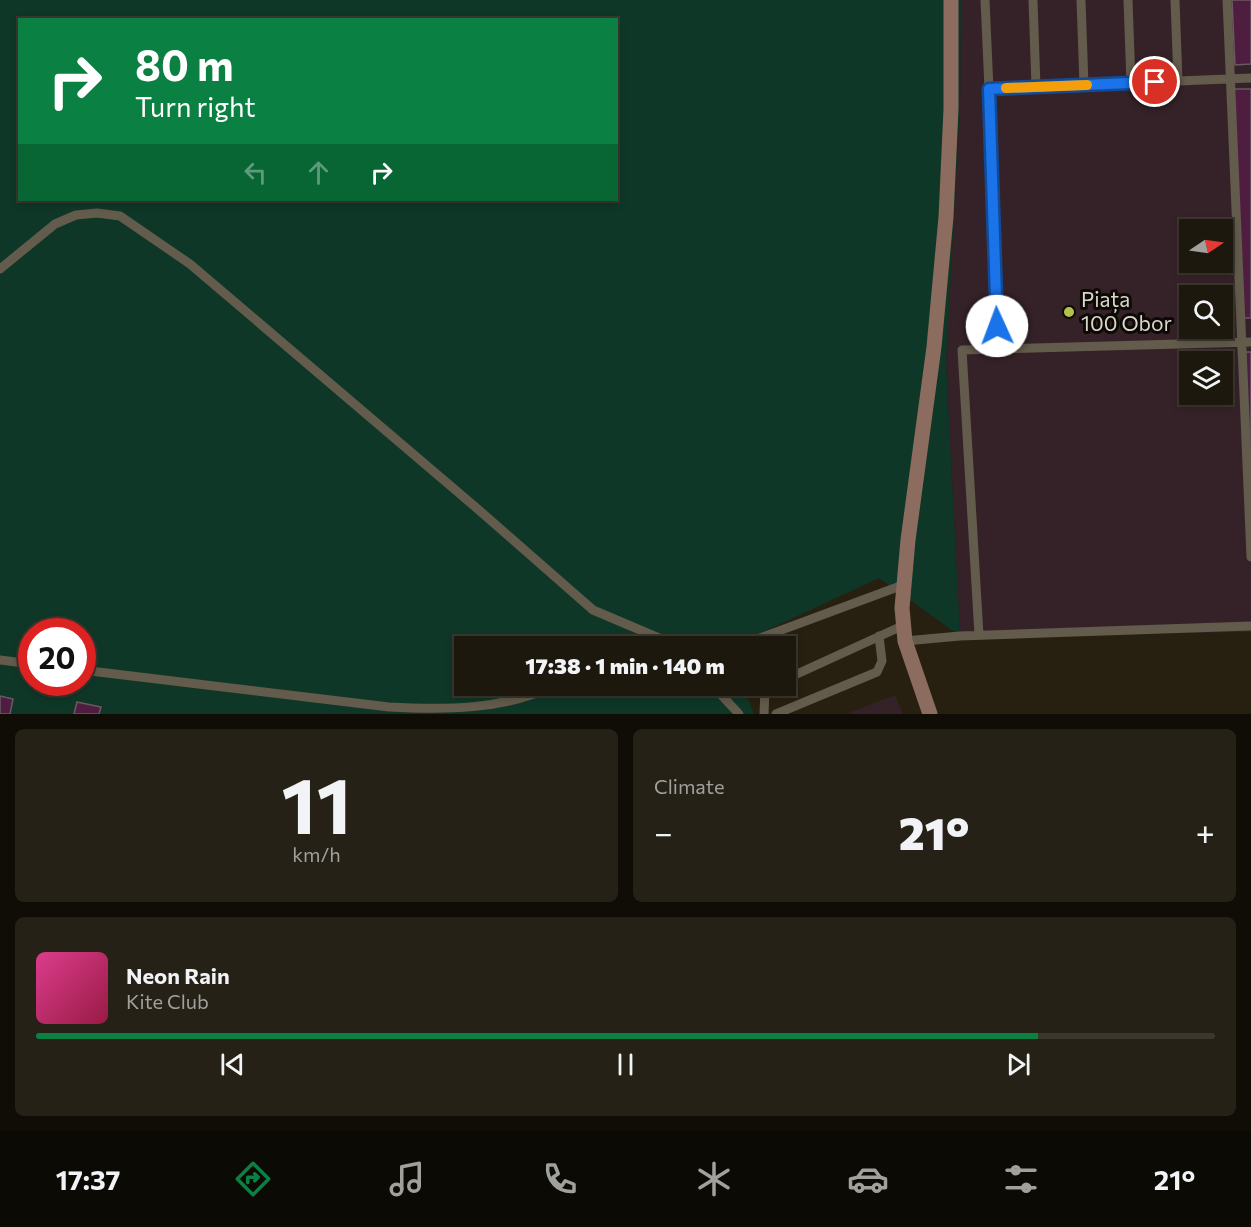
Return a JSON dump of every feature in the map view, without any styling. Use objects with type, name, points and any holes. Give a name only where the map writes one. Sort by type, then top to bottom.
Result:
[{"type":"street","points":[[928,708],[903,633],[903,585],[934,347],[946,217],[951,109],[951,0]]},
{"type":"lane","points":[[985,0],[997,350]]},
{"type":"lane","points":[[1034,0],[1036,87]]},
{"type":"lane","points":[[1081,0],[1084,85]]},
{"type":"lane","points":[[1128,0],[1131,83]]},
{"type":"lane","points":[[1175,0],[1178,81]]},
{"type":"lane","points":[[1227,0],[1247,342],[1251,557]]},
{"type":"lane","points":[[989,89],[1251,78]]},
{"type":"lane","points":[[0,269],[55,224],[76,215],[97,213],[120,216],[190,264],[593,610],[652,636]]},
{"type":"lane","points":[[979,635],[962,351],[1247,342]]},
{"type":"lane","points":[[765,636],[903,585]]},
{"type":"lane","points":[[796,674],[879,636],[903,633],[979,635],[1251,626]]},
{"type":"lane","points":[[776,714],[877,672],[882,661],[879,636]]},
{"type":"lane","points":[[0,660],[18,662]]},
{"type":"lane","points":[[96,672],[389,707],[464,708],[527,696]]},
{"type":"lane","points":[[722,696],[739,714]]},
{"type":"lane","points":[[764,714],[766,696]]},
{"type":"shaded area","name":"Piața 100 Obor","points":[[961,0],[1251,0],[1251,632],[960,636],[946,362],[960,106]]},
{"type":"shaded area","points":[[895,695],[903,714],[846,714]]},
{"type":"green space","points":[[0,0],[961,0],[960,106],[946,362],[960,636],[879,578],[754,636],[454,636],[454,696],[747,696],[754,714],[0,714]]},
{"type":"building","points":[[1232,0],[1251,0],[1251,64],[1235,65]]},
{"type":"building","points":[[1234,89],[1251,89],[1251,318],[1242,318]]},
{"type":"building","points":[[1245,352],[1251,352],[1251,546]]},
{"type":"building","points":[[0,696],[13,699],[10,714],[0,714]]},
{"type":"building","points":[[77,702],[101,707],[99,714],[74,714]]},
{"type":"slow traffic","points":[[1006,88],[1087,85]]},
{"type":"place","name":"Piața 100 Obor","points":[[1069,312]]},
{"type":"route","points":[[997,326],[989,89],[1155,82]]}]
